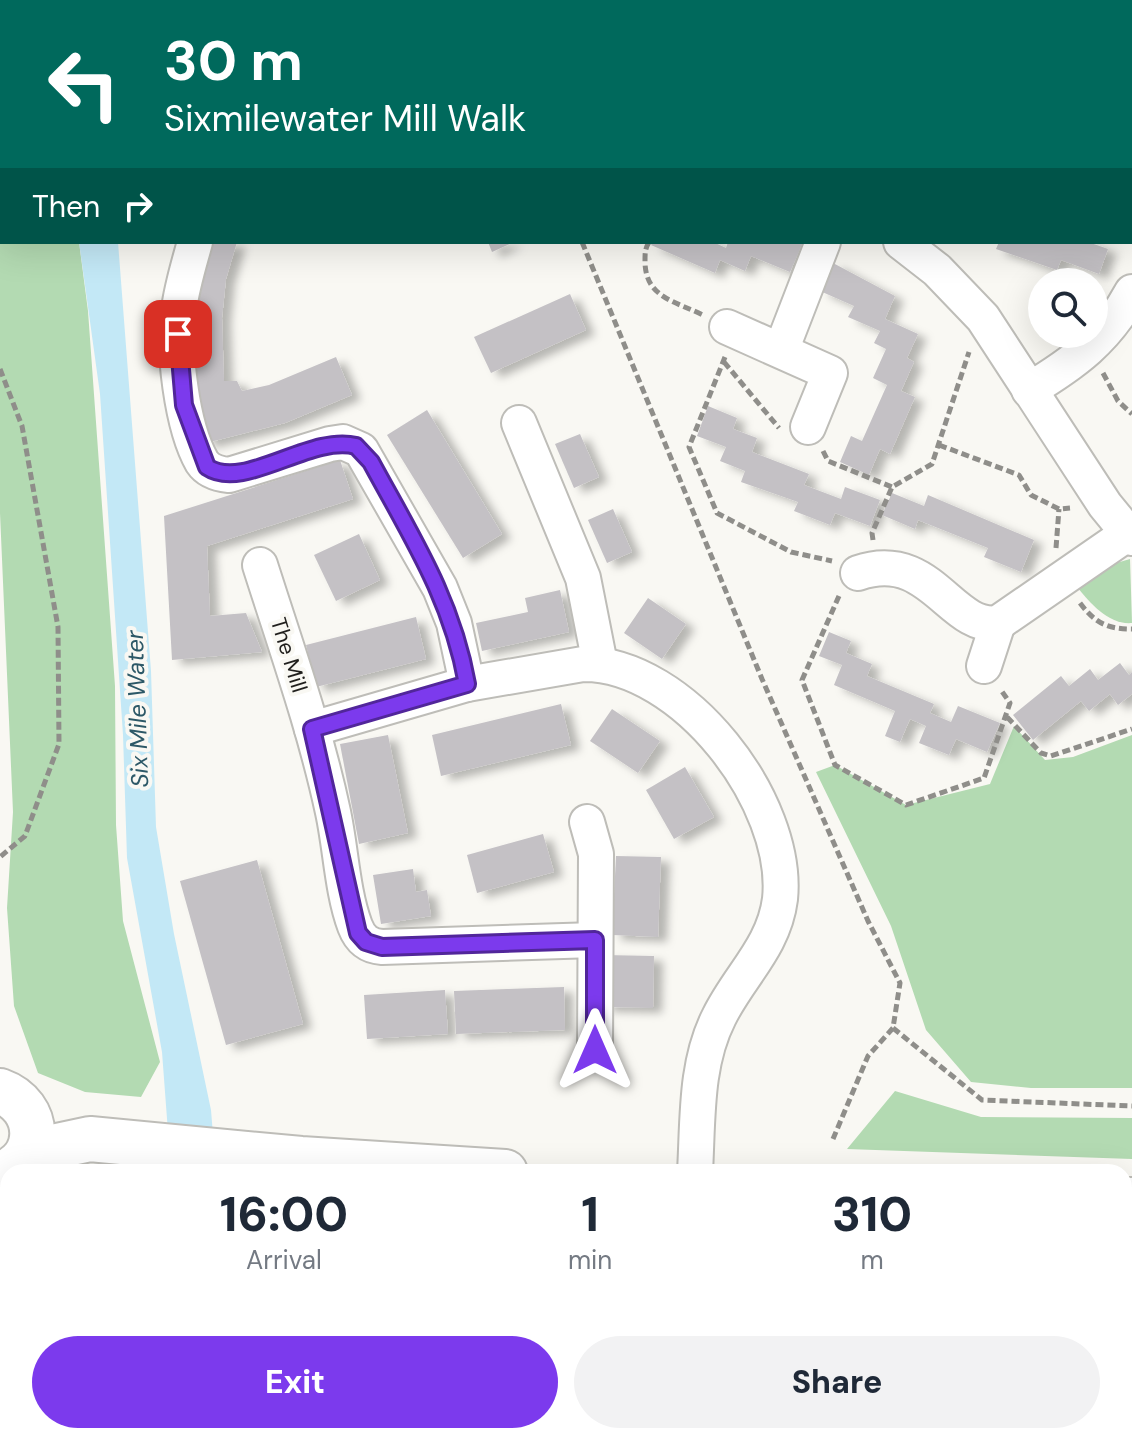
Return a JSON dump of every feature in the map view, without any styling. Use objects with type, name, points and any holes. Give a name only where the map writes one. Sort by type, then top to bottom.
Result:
[{"type":"main road","points":[[8,1164],[13,1136],[103,1140],[379,1164]]},
{"type":"street","points":[[195,244],[178,311],[179,358],[184,405],[202,461],[213,471],[229,475],[330,444],[343,442],[361,450],[440,588],[454,623],[467,684]]},
{"type":"street","points":[[782,348],[822,244]]},
{"type":"street","points":[[868,570],[932,585],[979,624],[998,623],[1009,619],[1130,536],[1105,505],[983,318],[937,270],[904,244]]},
{"type":"street","points":[[1029,390],[1090,350],[1120,315],[1132,292]]},
{"type":"street","points":[[727,327],[782,348],[830,373],[808,427]]},
{"type":"street","points":[[519,423],[583,578],[600,664]]},
{"type":"street","name":"The Mill","points":[[260,565],[312,729],[358,933],[366,942],[382,947],[595,940]]},
{"type":"street","points":[[984,666],[998,623]]},
{"type":"street","points":[[312,729],[467,684],[600,664],[665,690],[704,724],[750,785],[778,856],[780,898],[774,924],[761,954],[719,1017],[705,1055],[696,1164]]},
{"type":"street","points":[[587,822],[596,854],[595,1050]]},
{"type":"path","points":[[583,244],[762,679],[868,921],[900,983],[893,1028],[868,1056],[833,1139]]},
{"type":"path","points":[[648,244],[645,279],[656,292],[727,327],[724,362],[689,447],[717,513],[791,552],[821,555],[868,570]]},
{"type":"path","points":[[983,318],[932,464],[892,487],[872,533],[868,570],[838,597],[802,680],[835,765],[906,805],[984,778],[1010,703],[984,666]]},
{"type":"path","points":[[1090,350],[1118,401],[1132,414]]},
{"type":"path","points":[[0,369],[22,426],[58,627],[59,744],[25,836],[0,857]]},
{"type":"path","points":[[939,445],[1019,475],[1031,495],[1059,509],[1105,505]]},
{"type":"path","points":[[1007,717],[1041,753],[1051,756],[1132,729]]},
{"type":"path","points":[[893,1028],[982,1100],[1132,1106]]},
{"type":"green space","points":[[0,244],[79,244],[88,311],[115,686],[116,825],[123,921],[160,1062],[141,1097],[85,1092],[38,1073],[14,1006],[7,908],[13,812],[0,513]]},
{"type":"green space","points":[[1130,559],[1132,623],[1124,623],[1101,612],[1078,588],[1089,571]]},
{"type":"green space","points":[[1014,726],[1045,760],[1073,757],[1132,735],[1132,1088],[1031,1088],[971,1082],[926,1030],[891,926],[816,772],[835,765],[906,805],[990,784]]},
{"type":"green space","points":[[895,1091],[981,1117],[1132,1118],[1132,1159],[847,1149]]},
{"type":"water","name":"Six Mile Water","points":[[79,244],[118,244],[151,671],[156,827],[174,934],[211,1110],[215,1164],[170,1164],[162,1052],[127,858],[123,735],[100,394]]},
{"type":"building","points":[[201,244],[236,244],[226,279],[222,318],[224,381],[237,381],[242,391],[269,385],[336,357],[352,395],[285,423],[206,443],[186,382]]},
{"type":"building","points":[[489,244],[510,244],[492,252]]},
{"type":"building","points":[[717,244],[726,248],[727,244],[802,244],[790,272],[751,256],[745,271],[720,260],[715,273],[651,245]]},
{"type":"building","points":[[998,244],[1094,244],[1108,249],[1101,268],[1083,268],[1061,260],[1058,268],[996,249]]},
{"type":"building","points":[[833,263],[895,296],[885,319],[918,334],[907,358],[914,362],[901,391],[915,397],[890,454],[880,449],[869,475],[840,462],[851,436],[862,441],[887,385],[873,378],[886,349],[874,343],[880,331],[848,317],[854,306],[820,291]]},
{"type":"building","points":[[570,294],[586,330],[491,373],[474,337]]},
{"type":"building","points":[[708,406],[737,418],[733,429],[757,438],[752,452],[809,474],[804,485],[841,499],[845,487],[880,500],[870,526],[835,513],[830,525],[794,511],[798,502],[741,482],[745,471],[720,461],[726,447],[697,436]]},
{"type":"building","points":[[427,410],[502,534],[463,558],[387,435]]},
{"type":"building","points":[[580,434],[599,477],[574,488],[555,444]]},
{"type":"building","points":[[340,460],[353,499],[207,546],[210,616],[246,613],[262,652],[172,660],[164,516]]},
{"type":"building","points":[[892,493],[924,506],[928,495],[1034,540],[1021,572],[984,557],[988,548],[918,520],[915,529],[882,515]]},
{"type":"building","points":[[613,509],[632,552],[607,563],[588,520]]},
{"type":"building","points":[[359,534],[380,580],[336,601],[314,555]]},
{"type":"building","points":[[560,590],[569,632],[482,651],[476,623],[528,612],[525,598]]},
{"type":"building","points":[[648,598],[686,624],[662,659],[624,633]]},
{"type":"building","points":[[416,617],[426,659],[316,687],[306,645]]},
{"type":"building","points":[[829,632],[851,641],[846,653],[872,664],[867,676],[934,704],[930,713],[951,722],[958,706],[1000,723],[987,752],[956,739],[949,755],[919,743],[926,726],[910,719],[900,742],[885,736],[895,711],[834,685],[842,665],[819,656]]},
{"type":"building","points":[[1120,663],[1129,675],[1132,672],[1132,694],[1118,705],[1110,694],[1089,711],[1081,701],[1033,740],[1013,715],[1061,676],[1069,686],[1090,669],[1098,680]]},
{"type":"building","points":[[561,704],[571,745],[441,776],[432,735]]},
{"type":"building","points":[[612,709],[660,741],[638,773],[590,741]]},
{"type":"building","points":[[388,735],[408,833],[359,844],[340,744]]},
{"type":"building","points":[[685,767],[714,817],[674,839],[646,790]]},
{"type":"building","points":[[543,834],[554,872],[477,893],[467,855]]},
{"type":"building","points":[[616,856],[661,857],[658,937],[612,935]]},
{"type":"building","points":[[257,860],[303,1024],[226,1045],[180,881]]},
{"type":"building","points":[[413,869],[416,892],[427,890],[431,916],[381,924],[373,875]]},
{"type":"building","points":[[604,955],[654,956],[653,1008],[603,1007]]},
{"type":"building","points":[[564,987],[565,1030],[456,1034],[454,991]]},
{"type":"building","points":[[445,990],[448,1034],[367,1039],[364,995]]},
{"type":"route","points":[[178,334],[184,405],[202,461],[207,467],[229,475],[330,444],[343,442],[356,446],[371,462],[440,588],[454,623],[467,684],[312,729],[333,811],[358,933],[371,945],[382,947],[595,940],[595,1050]]}]
